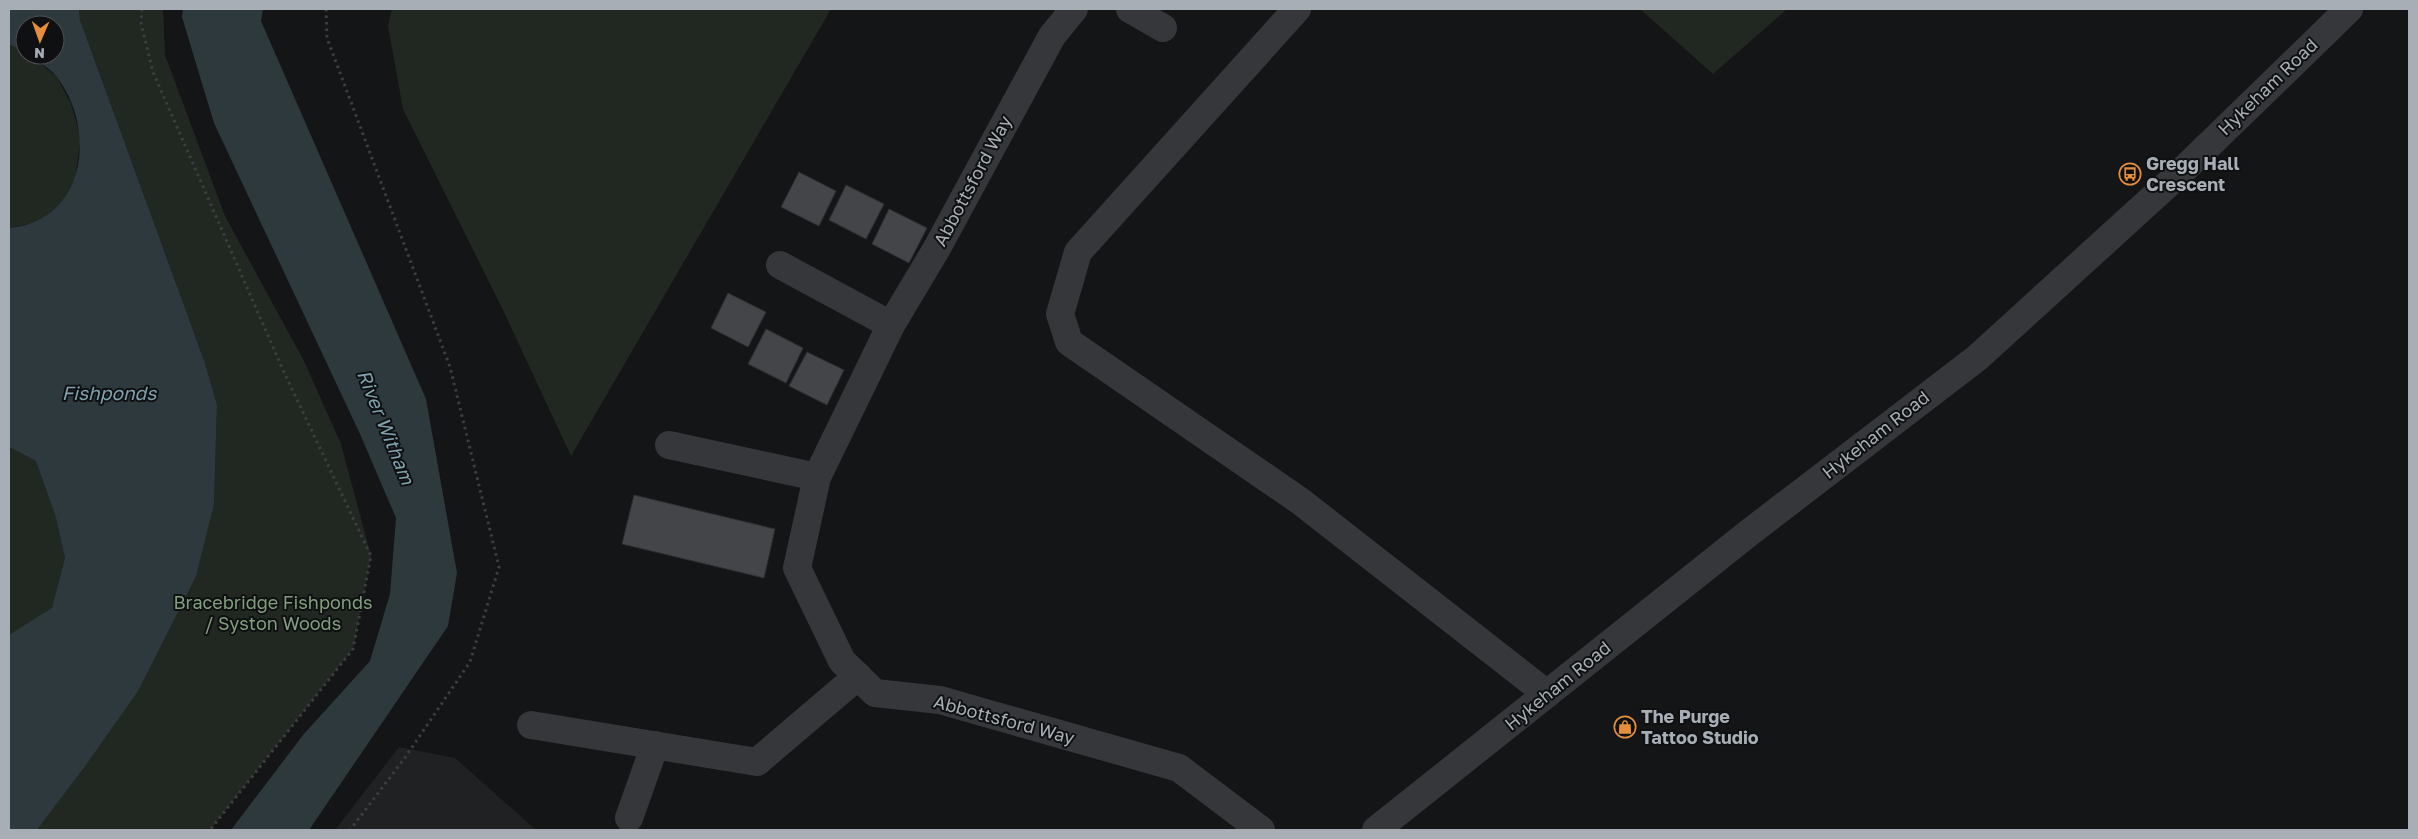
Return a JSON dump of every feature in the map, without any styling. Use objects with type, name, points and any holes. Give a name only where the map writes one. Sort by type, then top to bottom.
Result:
[{"type":"street","name":"Abbottsford Way","points":[[1074,9],[1052,36],[937,248],[892,325],[817,477],[797,568],[842,660],[875,693],[940,700],[1179,768],[1261,830]]},
{"type":"street","points":[[1130,9],[1163,28]]},
{"type":"street","points":[[1297,9],[1078,252],[1060,314],[1069,342],[1300,501],[1547,694]]},
{"type":"street","name":"Hykeham Road","points":[[1376,830],[1750,532],[1977,358],[2178,174],[2349,9]]},
{"type":"street","points":[[780,265],[892,325]]},
{"type":"street","points":[[669,444],[817,477]]},
{"type":"street","points":[[531,725],[757,762],[858,676]]},
{"type":"street","points":[[629,818],[655,745]]},
{"type":"path","points":[[142,9],[141,23],[152,72],[282,370],[371,556],[353,649],[210,830]]},
{"type":"path","points":[[326,9],[327,38],[450,367],[499,567],[470,662],[404,759],[350,830]]},
{"type":"shaded area","points":[[399,747],[455,758],[536,830],[335,830]]},
{"type":"green space","name":"Bracebridge Fishponds / Syston Woods","points":[[79,9],[163,9],[165,55],[225,216],[304,361],[341,444],[371,556],[353,649],[210,830],[37,830],[83,769],[214,504],[217,405],[205,363],[80,20]]},
{"type":"green space","points":[[392,9],[831,9],[571,456],[503,310],[403,109],[388,26]]},
{"type":"green space","points":[[1640,9],[1787,9],[1713,74]]},
{"type":"green space","points":[[9,44],[15,47],[15,65],[42,65],[56,76],[71,104],[81,138],[75,179],[61,204],[38,222],[10,228]]},
{"type":"green space","points":[[9,447],[36,461],[56,518],[65,558],[52,609],[9,635]]},
{"type":"water","name":"Fishponds","points":[[9,9],[79,9],[80,20],[205,363],[217,405],[214,504],[196,576],[138,691],[37,830],[9,830],[9,635],[52,608],[65,558],[56,518],[36,461],[9,447],[9,228],[35,222],[55,209],[69,191],[77,169],[80,146],[77,121],[69,97],[56,76],[43,65],[65,65],[65,15],[15,15],[15,47],[9,44]]},
{"type":"water","name":"River Witham","points":[[183,9],[263,9],[261,21],[426,399],[457,573],[448,626],[309,830],[231,830],[303,735],[370,661],[390,594],[396,518],[360,434],[214,123],[182,17]]},
{"type":"building","points":[[799,172],[836,191],[819,226],[781,207]]},
{"type":"building","points":[[846,185],[884,204],[866,239],[829,220]]},
{"type":"building","points":[[889,209],[927,228],[909,263],[872,244]]},
{"type":"building","points":[[728,293],[766,312],[748,347],[711,328]]},
{"type":"building","points":[[766,329],[803,348],[786,383],[748,364]]},
{"type":"building","points":[[807,352],[844,370],[827,405],[789,386]]},
{"type":"building","points":[[634,495],[775,529],[764,578],[622,544]]},
{"type":"place","name":"Gregg Hall Crescent","points":[[2130,174]]},
{"type":"place","name":"The Purge Tattoo Studio","points":[[1625,727]]}]
